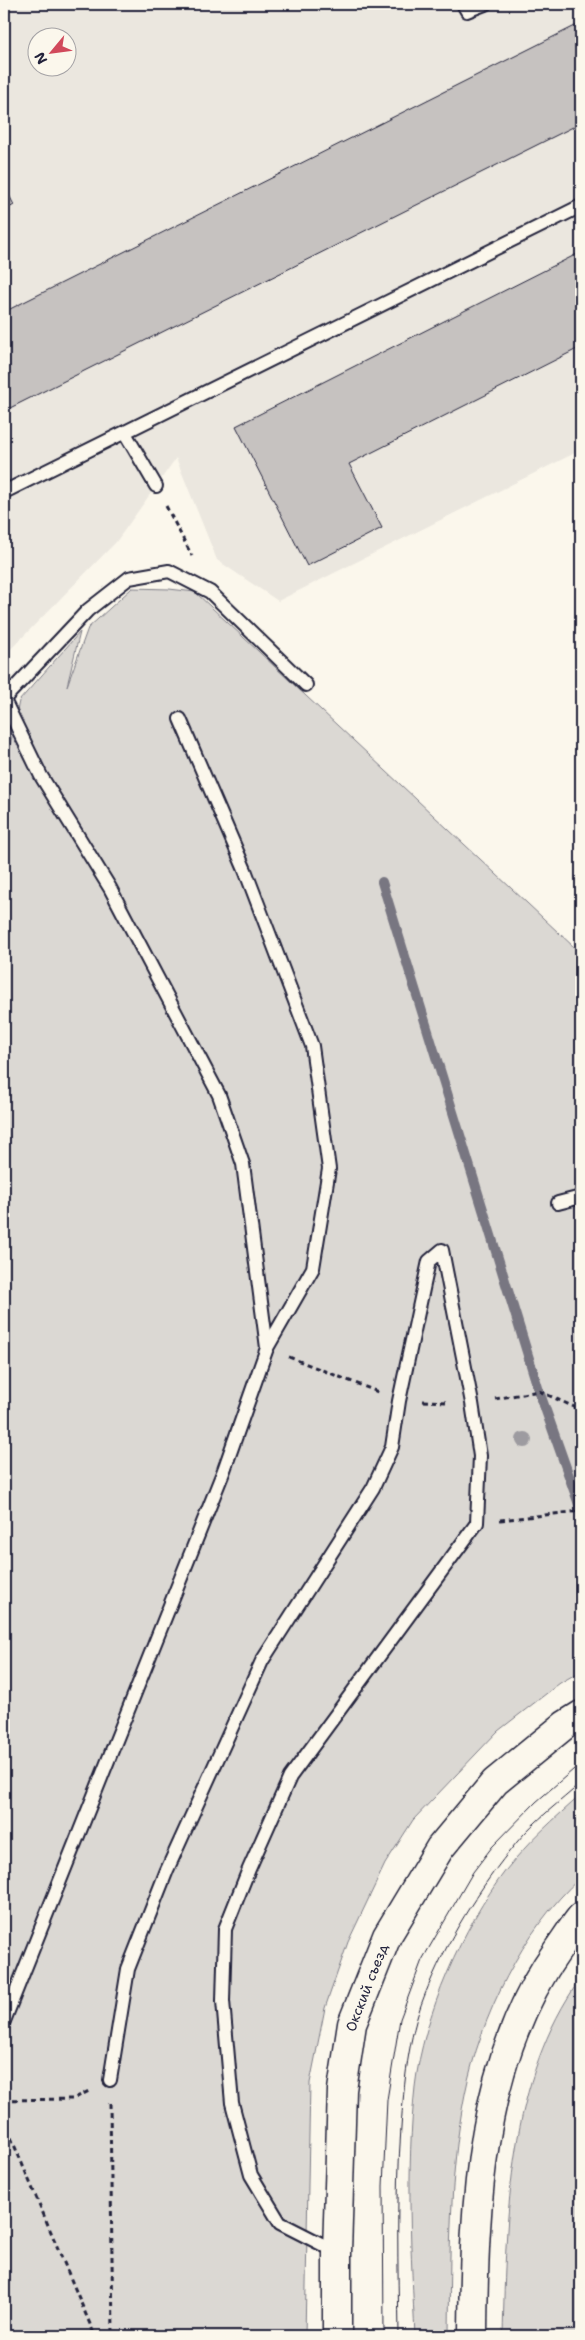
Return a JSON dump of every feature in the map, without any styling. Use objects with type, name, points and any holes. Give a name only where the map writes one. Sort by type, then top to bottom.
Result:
[{"type":"main road","name":"Окский съезд","points":[[337,2336],[337,2252],[342,2090],[352,2024],[387,1936],[440,1848],[495,1782],[565,1725],[581,1715]]},
{"type":"main road","points":[[473,2336],[481,2165],[508,2044],[546,1966],[581,1917]]},
{"type":"lane","points":[[463,4],[467,11],[485,4]]},
{"type":"lane","points":[[4,477],[7,491],[581,206]]},
{"type":"lane","points":[[125,433],[156,486]]},
{"type":"lane","points":[[267,1348],[243,1164],[219,1095],[110,888],[41,776],[4,700],[88,610],[129,578],[169,572],[210,592],[306,685]]},
{"type":"lane","points":[[4,2021],[224,1470],[267,1348],[313,1268],[329,1169],[312,1046],[245,870],[180,719]]},
{"type":"lane","points":[[558,1203],[581,1197]]},
{"type":"lane","points":[[110,2080],[128,1969],[167,1870],[262,1661],[373,1488],[392,1447],[399,1401],[429,1261],[442,1250],[472,1403],[480,1456],[477,1523],[290,1777],[248,1870],[225,1928],[223,2001],[232,2103],[251,2175],[280,2223],[337,2252]]},
{"type":"path","points":[[156,486],[210,592]]},
{"type":"path","points":[[477,1523],[581,1511]]},
{"type":"path","points":[[4,2100],[73,2099],[110,2080],[113,2336]]},
{"type":"path","points":[[4,2121],[94,2336]]},
{"type":"shaded area","points":[[4,4],[581,4],[581,450],[278,601],[217,560],[176,458],[116,542],[5,655]]},
{"type":"shaded area","points":[[132,588],[195,592],[575,948],[581,958],[581,1671],[560,1683],[498,1731],[413,1820],[385,1864],[348,1942],[325,2008],[310,2083],[305,2336],[4,2336],[4,816],[6,766],[19,701],[80,632],[67,686],[88,628]]},
{"type":"shaded area","points":[[581,1795],[581,1877],[560,1898],[523,1948],[493,2006],[481,2035],[472,2065],[460,2124],[453,2184],[449,2336],[415,2336],[410,2212],[412,2118],[419,2060],[427,2031],[447,1973],[460,1945],[490,1892],[523,1850]]},
{"type":"shaded area","points":[[581,1978],[581,2336],[503,2336],[506,2244],[510,2197],[516,2150],[525,2104],[538,2060],[557,2017]]},
{"type":"building","points":[[581,23],[581,123],[4,411],[4,312]]},
{"type":"building","points":[[4,185],[14,205],[4,211]]},
{"type":"building","points":[[581,252],[581,347],[349,464],[382,528],[307,566],[236,426]]},
{"type":"waterway","points":[[382,882],[539,1391],[581,1510]]},
{"type":"tram line","points":[[384,2336],[383,2186],[387,2100],[400,2019],[422,1960],[473,1872],[492,1847],[536,1802],[581,1763]]},
{"type":"tram line","points":[[399,2336],[399,2154],[410,2045],[424,1997],[453,1935],[477,1896],[503,1860],[524,1834],[581,1783]]}]
